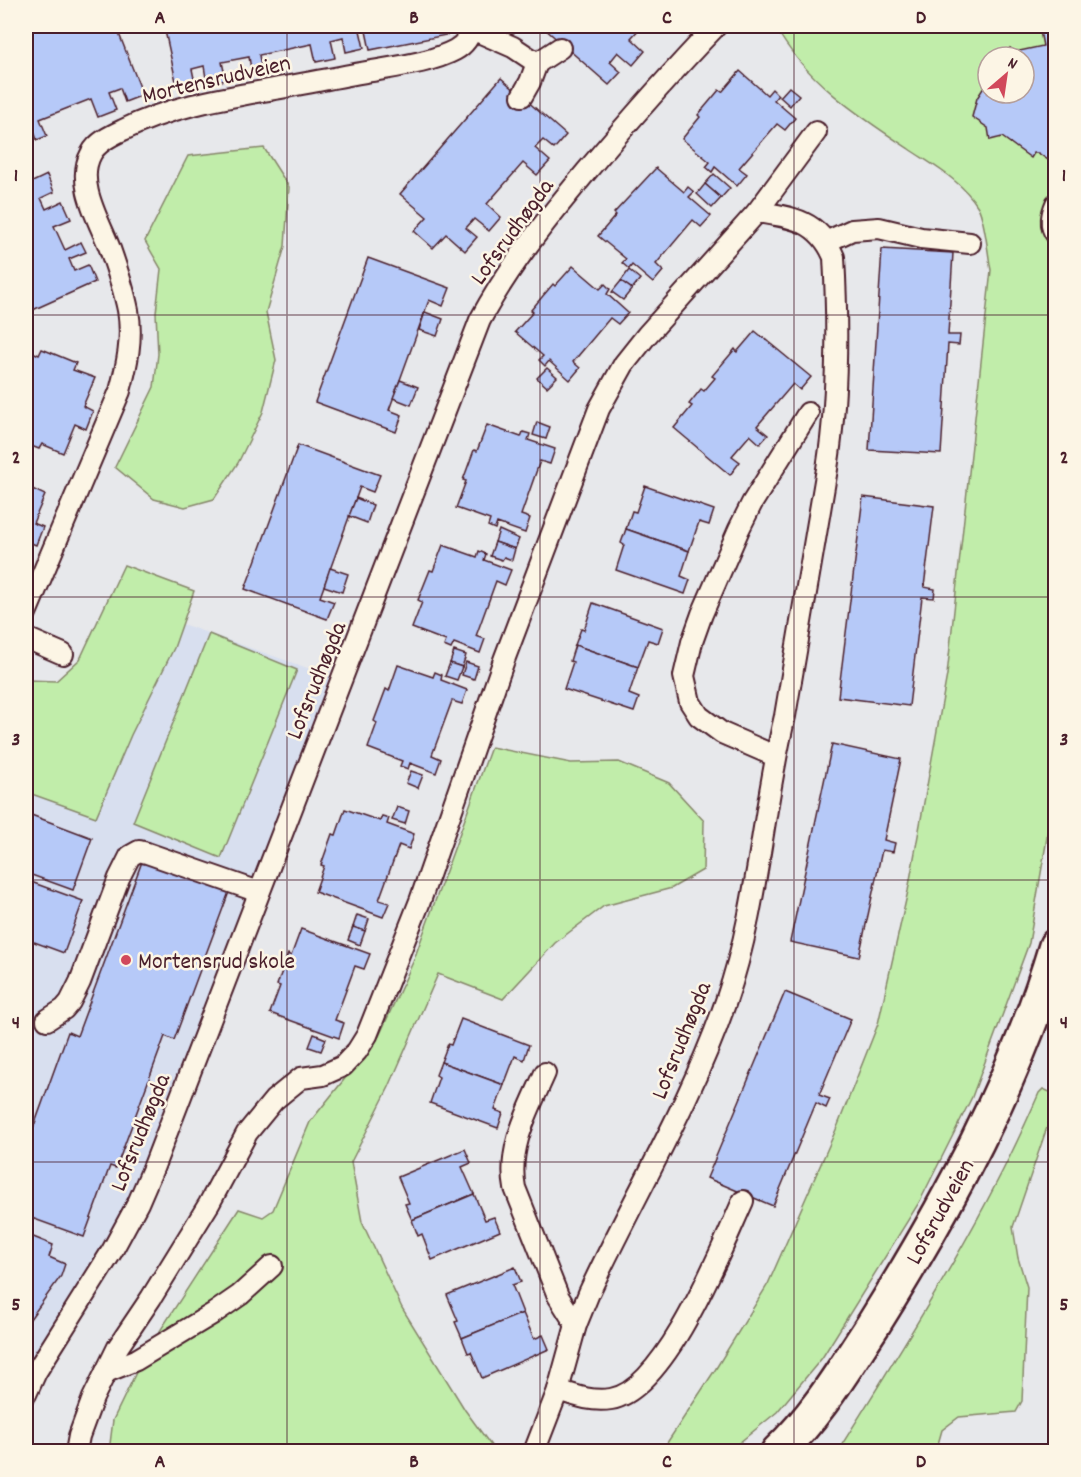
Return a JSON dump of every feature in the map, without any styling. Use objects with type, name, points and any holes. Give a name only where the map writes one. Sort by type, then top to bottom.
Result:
[{"type":"street","name":"Lofsrudveien","points":[[778,1452],[818,1409],[895,1289],[942,1206],[1009,1074],[1030,1024],[1056,946]]},
{"type":"lane","name":"Lofsrudhøgda","points":[[26,1394],[36,1372],[112,1251],[138,1203],[154,1166],[364,627],[480,320],[506,275],[544,223],[612,141],[716,26]]},
{"type":"lane","points":[[472,27],[513,47],[537,63]]},
{"type":"lane","name":"Mortensrudveien","points":[[26,613],[120,391],[128,361],[130,334],[128,309],[110,250],[91,201],[87,181],[88,162],[92,152],[109,138],[143,120],[178,110],[225,98],[413,63],[453,51],[463,44],[472,27]]},
{"type":"lane","points":[[522,96],[531,82],[537,63],[560,48]]},
{"type":"lane","points":[[76,1452],[79,1436],[93,1398],[117,1347],[152,1298],[209,1204],[247,1133],[274,1100],[301,1078],[323,1075],[343,1066],[357,1051],[367,1035],[420,901],[504,660],[599,409],[624,364],[757,212],[816,132]]},
{"type":"lane","points":[[1056,204],[1052,213],[1052,230],[1056,234]]},
{"type":"lane","points":[[757,212],[779,215],[814,227],[828,241],[852,230],[879,228],[921,238],[970,243]]},
{"type":"lane","name":"Lofsrudhøgda","points":[[534,1452],[558,1390],[576,1325],[615,1236],[692,1084],[726,1001],[741,951],[753,894],[775,756],[785,716],[832,437],[837,363],[837,302],[834,257],[828,241]]},
{"type":"lane","points":[[775,756],[722,733],[699,716],[690,702],[684,676],[702,614],[739,529],[752,503],[808,413]]},
{"type":"lane","points":[[26,638],[63,654]]},
{"type":"lane","points":[[47,1020],[64,1009],[75,992],[119,878],[130,856],[139,851],[147,852],[260,892]]},
{"type":"lane","points":[[545,1073],[517,1139],[512,1172],[518,1197],[558,1296],[576,1325]]},
{"type":"lane","points":[[558,1390],[588,1400],[613,1399],[627,1393],[643,1380],[663,1357],[703,1288],[743,1200]]},
{"type":"lane","points":[[106,1371],[136,1360],[214,1313],[240,1295],[272,1266]]},
{"type":"shaded area","name":"Mortensrud skole","points":[[134,607],[330,676],[249,900],[123,1217],[26,1380],[26,722]]},
{"type":"green space","points":[[775,26],[1055,26],[1056,764],[1046,844],[1029,943],[972,1097],[920,1201],[822,1358],[777,1412],[729,1451],[661,1452],[768,1284],[838,1125],[878,1024],[908,891],[947,675],[991,270],[978,207],[964,189],[852,110],[801,63]]},
{"type":"green space","points":[[264,148],[289,187],[285,246],[266,312],[276,360],[263,412],[238,463],[214,499],[185,507],[154,499],[115,467],[154,387],[158,354],[156,313],[161,269],[145,241],[188,156]]},
{"type":"green space","points":[[124,565],[194,591],[174,648],[131,735],[96,817],[26,792],[26,683],[27,680],[56,681],[80,659]]},
{"type":"green space","points":[[209,634],[297,670],[221,858],[133,822]]},
{"type":"green space","points":[[491,747],[571,763],[619,762],[669,783],[704,821],[703,870],[672,888],[604,906],[555,943],[503,999],[438,974],[389,1087],[351,1162],[362,1222],[402,1308],[465,1410],[495,1451],[109,1452],[113,1420],[145,1354],[239,1209],[263,1217],[273,1210],[310,1122],[379,1036],[413,962]]},
{"type":"green space","points":[[1043,1089],[1055,1098],[1055,1104],[1013,1227],[1018,1258],[1027,1287],[1022,1401],[1016,1412],[959,1417],[942,1430],[936,1451],[838,1451],[971,1231]]},
{"type":"building","points":[[32,26],[116,26],[143,95],[125,102],[120,88],[109,92],[116,110],[98,117],[91,99],[40,119],[47,136],[37,140],[31,122],[26,124],[26,28]]},
{"type":"building","points":[[164,26],[359,26],[364,48],[346,52],[343,37],[331,40],[335,58],[316,62],[312,44],[259,55],[262,73],[252,75],[249,57],[222,62],[226,80],[207,84],[204,66],[192,69],[195,83],[177,86]]},
{"type":"building","points":[[395,26],[450,26],[451,34],[370,50],[366,31]]},
{"type":"building","points":[[546,26],[642,26],[631,38],[645,51],[633,65],[618,52],[610,62],[621,72],[609,85],[544,28]]},
{"type":"building","points":[[1039,26],[1056,26],[1054,164],[1038,153],[1034,153],[1031,158],[1002,137],[990,140],[988,128],[972,117],[976,102],[976,105],[1036,105],[1036,48],[1043,46]]},
{"type":"building","points":[[740,71],[767,95],[772,89],[778,95],[774,100],[795,118],[785,130],[777,124],[739,168],[747,174],[737,186],[715,167],[712,172],[706,167],[710,162],[682,139],[719,90],[722,92]]},
{"type":"building","points":[[501,78],[566,135],[554,149],[543,140],[535,148],[550,161],[537,175],[523,163],[487,204],[501,217],[489,231],[474,219],[466,228],[477,237],[465,251],[446,234],[433,248],[414,231],[427,217],[400,194]]},
{"type":"building","points":[[789,87],[799,95],[790,106],[780,97]]},
{"type":"building","points":[[656,168],[684,192],[688,187],[694,192],[689,197],[711,216],[701,227],[693,220],[656,264],[663,271],[653,283],[632,265],[629,269],[622,263],[626,259],[598,236],[616,215],[614,213]]},
{"type":"building","points":[[714,174],[730,188],[721,198],[705,184]]},
{"type":"building","points":[[47,175],[54,192],[41,198],[46,209],[63,201],[71,219],[54,226],[65,250],[81,242],[86,252],[69,259],[74,271],[88,265],[95,282],[26,313],[26,185]]},
{"type":"building","points":[[705,184],[721,198],[712,208],[697,194]]},
{"type":"building","points":[[882,249],[953,253],[948,335],[960,335],[959,345],[948,344],[941,454],[869,450]]},
{"type":"building","points":[[368,258],[450,288],[443,306],[429,300],[389,410],[402,415],[396,432],[315,402]]},
{"type":"building","points":[[573,266],[600,289],[605,284],[610,289],[607,294],[628,313],[618,324],[610,318],[573,362],[580,368],[570,380],[549,361],[545,366],[539,360],[543,356],[515,332],[553,284],[555,286]]},
{"type":"building","points":[[629,270],[640,279],[632,289],[621,281]]},
{"type":"building","points":[[621,281],[632,289],[623,300],[612,292]]},
{"type":"building","points":[[425,312],[443,319],[437,336],[419,330]]},
{"type":"building","points":[[755,331],[811,377],[800,390],[793,384],[757,426],[768,435],[760,444],[750,435],[732,456],[740,462],[730,475],[674,428],[692,406],[689,404],[701,389],[704,391],[715,378],[712,376],[735,349],[737,352]]},
{"type":"building","points":[[42,349],[76,363],[73,370],[95,378],[83,406],[93,411],[86,429],[75,424],[63,453],[42,444],[39,449],[26,444],[26,355],[28,350],[39,355]]},
{"type":"building","points":[[547,368],[557,377],[547,387],[537,378]]},
{"type":"building","points":[[400,380],[418,387],[411,405],[393,398]]},
{"type":"building","points":[[537,422],[550,427],[546,439],[533,435]]},
{"type":"building","points":[[487,425],[521,437],[523,432],[530,434],[528,440],[555,449],[550,464],[540,461],[521,515],[530,518],[525,533],[497,523],[495,529],[488,526],[490,520],[456,508],[474,450],[477,451]]},
{"type":"building","points":[[298,445],[380,475],[373,492],[360,487],[320,597],[334,602],[327,619],[245,589]]},
{"type":"building","points":[[26,486],[45,495],[33,523],[43,527],[36,545],[26,541]]},
{"type":"building","points":[[645,486],[714,510],[709,525],[699,522],[689,551],[626,529],[632,511],[636,512]]},
{"type":"building","points":[[863,497],[934,506],[924,587],[935,589],[934,598],[922,597],[909,706],[838,697]]},
{"type":"building","points":[[356,498],[373,505],[367,523],[349,516]]},
{"type":"building","points":[[626,529],[689,551],[681,576],[690,580],[685,594],[616,570],[624,545],[621,543]]},
{"type":"building","points":[[499,530],[519,539],[515,549],[495,542]]},
{"type":"building","points":[[495,542],[515,549],[512,560],[490,556]]},
{"type":"building","points":[[443,545],[477,557],[479,551],[486,554],[484,560],[511,570],[505,585],[496,581],[476,636],[485,639],[480,653],[454,643],[451,649],[444,646],[446,641],[412,628],[422,602],[418,600]]},
{"type":"building","points":[[330,568],[348,574],[342,592],[324,586]]},
{"type":"building","points":[[593,603],[663,628],[658,643],[648,640],[638,667],[575,645],[581,629],[584,630]]},
{"type":"building","points":[[575,645],[638,667],[629,694],[639,698],[634,712],[564,689],[573,662],[570,661]]},
{"type":"building","points":[[454,651],[466,655],[462,667],[450,663]]},
{"type":"building","points":[[466,662],[478,666],[474,679],[462,675]]},
{"type":"building","points":[[450,663],[462,667],[457,680],[445,676]]},
{"type":"building","points":[[398,665],[433,677],[435,672],[442,675],[441,680],[467,690],[462,704],[452,701],[432,755],[441,759],[436,773],[410,763],[408,769],[400,766],[402,761],[368,748],[377,723],[374,721],[386,689],[389,691]]},
{"type":"building","points":[[832,744],[901,759],[884,840],[895,843],[893,852],[882,850],[859,957],[790,942]]},
{"type":"building","points":[[411,771],[423,775],[418,788],[406,783]]},
{"type":"building","points":[[397,807],[409,811],[405,824],[392,820]]},
{"type":"building","points":[[345,809],[380,821],[382,816],[389,818],[387,824],[414,834],[409,849],[399,845],[379,900],[389,903],[383,917],[315,892],[324,866],[321,865],[332,834],[336,835]]},
{"type":"building","points":[[26,813],[92,838],[73,890],[26,873]]},
{"type":"building","points":[[143,859],[229,892],[174,1040],[165,1036],[116,1168],[110,1166],[84,1237],[26,1216],[26,1148],[68,1032],[77,1036]]},
{"type":"building","points":[[31,882],[83,901],[64,953],[26,939],[26,899]]},
{"type":"building","points":[[357,915],[369,919],[365,931],[353,927]]},
{"type":"building","points":[[353,927],[365,931],[360,945],[348,940]]},
{"type":"building","points":[[301,929],[370,954],[364,969],[355,966],[335,1020],[344,1023],[339,1038],[270,1013],[288,954],[291,956]]},
{"type":"building","points":[[785,992],[851,1019],[819,1095],[830,1099],[826,1108],[816,1103],[773,1206],[707,1178]]},
{"type":"building","points":[[461,1019],[529,1045],[524,1060],[515,1056],[504,1085],[441,1062],[448,1044],[451,1045]]},
{"type":"building","points":[[314,1034],[326,1039],[321,1051],[309,1047]]},
{"type":"building","points":[[441,1062],[504,1085],[495,1110],[503,1113],[498,1128],[430,1103],[439,1077],[436,1075]]},
{"type":"building","points":[[465,1149],[471,1163],[462,1167],[474,1194],[412,1220],[405,1204],[409,1203],[398,1177]]},
{"type":"building","points":[[474,1194],[485,1220],[494,1217],[500,1231],[432,1260],[422,1234],[418,1236],[412,1220]]},
{"type":"building","points":[[26,1234],[53,1245],[49,1257],[65,1264],[61,1276],[30,1319],[26,1319]]},
{"type":"building","points":[[515,1267],[521,1282],[512,1285],[523,1313],[462,1338],[455,1322],[458,1321],[447,1295]]},
{"type":"building","points":[[523,1313],[534,1339],[543,1335],[549,1349],[482,1378],[462,1338]]},
{"type":"place","name":"Mortensrud skole","points":[[126,960]]}]
